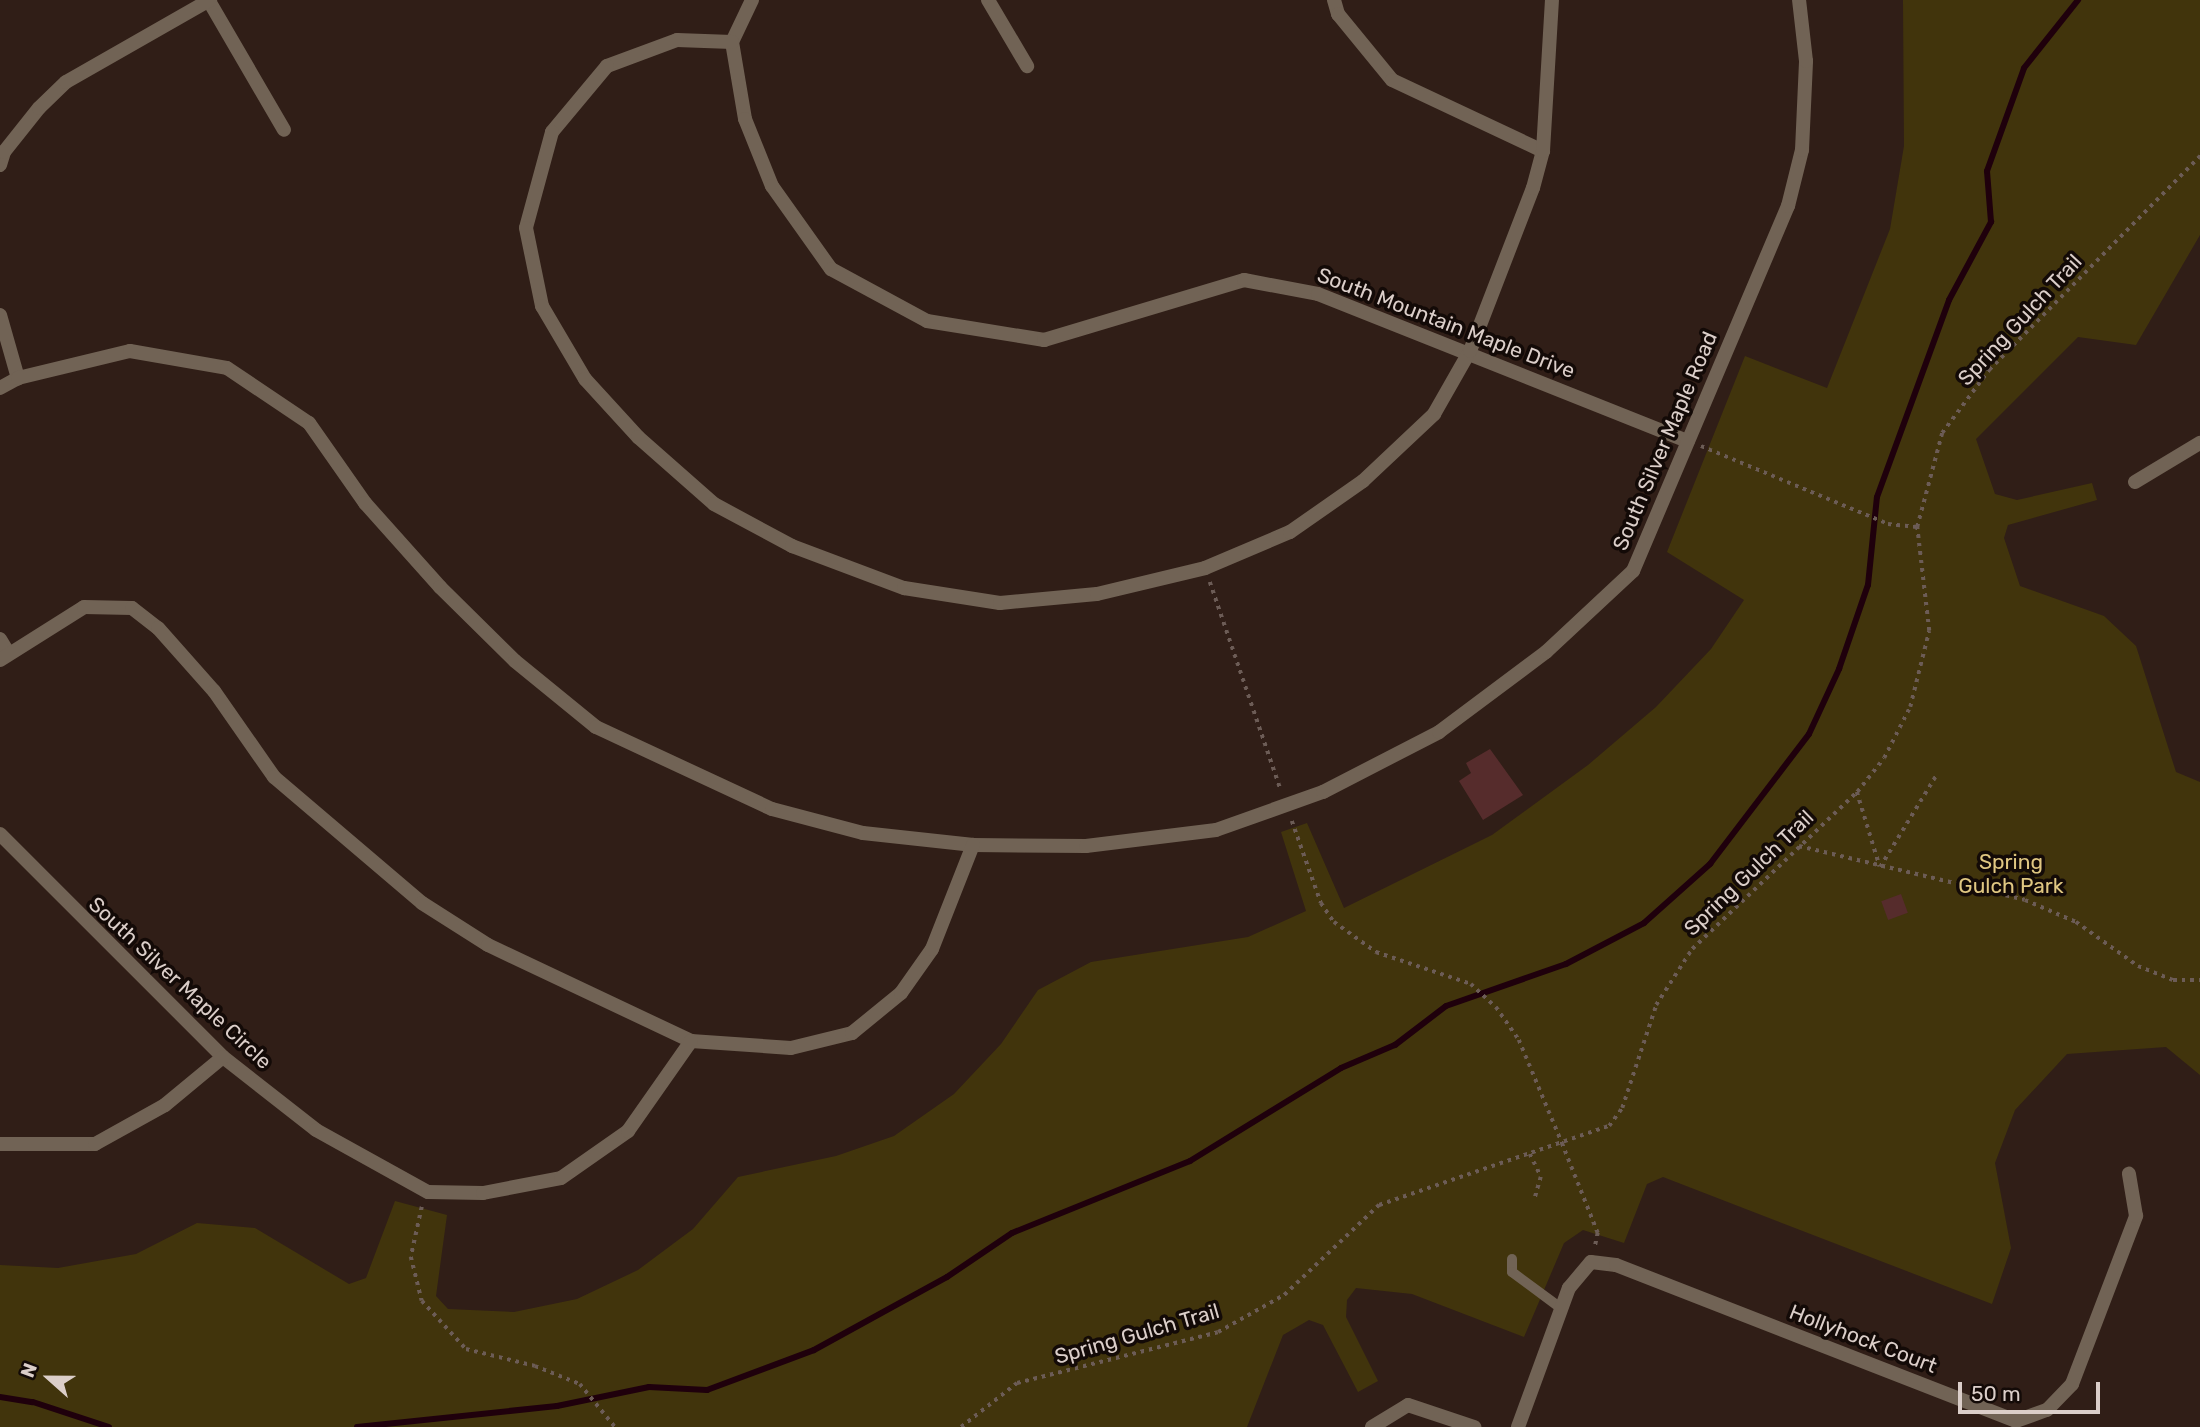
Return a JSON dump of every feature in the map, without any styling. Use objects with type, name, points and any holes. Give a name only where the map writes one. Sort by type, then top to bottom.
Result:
[{"type":"street","points":[[0,166],[4,152],[39,108],[66,82],[210,0],[284,130]]},
{"type":"street","points":[[752,0],[732,42],[677,40],[607,66],[552,132],[526,228],[542,306],[585,379],[638,437],[714,504],[792,546],[904,588],[1000,603],[1097,594],[1205,568],[1290,533],[1363,481],[1434,414],[1470,351],[1543,151],[1552,0]]},
{"type":"street","points":[[988,0],[1027,66]]},
{"type":"street","points":[[1334,0],[1338,14],[1392,80],[1543,151]]},
{"type":"street","name":"South Silver Maple Road","points":[[0,388],[18,378],[130,351],[227,368],[309,423],[365,503],[440,587],[515,662],[596,727],[772,809],[863,833],[973,845],[1086,846],[1216,830],[1323,792],[1439,732],[1546,652],[1633,571],[1791,195],[1802,150],[1806,61],[1799,0]]},
{"type":"street","name":"South Mountain Maple Drive","points":[[732,42],[745,119],[772,186],[831,269],[927,321],[1044,340],[1244,280],[1318,293],[1470,351],[1688,441]]},
{"type":"street","points":[[0,315],[18,378]]},
{"type":"street","points":[[2135,482],[2166,468],[2200,443]]},
{"type":"street","points":[[0,639],[4,657],[84,607],[132,608],[158,628],[214,691],[274,777],[422,903],[488,946],[691,1041],[791,1048],[852,1033],[901,993],[932,949],[973,845]]},
{"type":"street","name":"South Silver Maple Circle","points":[[0,834],[223,1057],[316,1130],[428,1192],[483,1193],[561,1178],[628,1131],[691,1041]]},
{"type":"street","points":[[0,1144],[95,1144],[165,1105],[223,1057]]},
{"type":"street","name":"Hollyhock Court","points":[[1591,1262],[1616,1265],[2016,1421],[2047,1410],[2072,1384],[2136,1216],[2129,1174]]},
{"type":"street","points":[[1518,1427],[1569,1288],[1591,1262]]},
{"type":"street","points":[[1372,1427],[1408,1405],[1474,1427]]},
{"type":"lane","points":[[1512,1259],[1512,1272],[1562,1309]]},
{"type":"path","name":"Spring Gulch Trail","points":[[961,1427],[1017,1383],[1218,1332],[1284,1295],[1379,1205],[1609,1126],[1622,1108],[1656,1005],[1692,949],[1857,792],[1884,758],[1910,707],[1929,631],[1917,527],[1942,433],[1989,370],[2200,156]]},
{"type":"path","points":[[1688,441],[1888,524],[1917,527]]},
{"type":"path","points":[[1880,867],[1937,774]]},
{"type":"path","points":[[1857,792],[1880,867]]},
{"type":"path","points":[[1799,846],[2025,900],[2076,922],[2138,966],[2173,980],[2200,980]]},
{"type":"path","points":[[1471,984],[1492,1003],[1519,1040],[1598,1233],[1591,1262]]},
{"type":"path","points":[[1530,1153],[1541,1177],[1534,1201]]},
{"type":"path","points":[[428,1192],[411,1257],[422,1301],[466,1349],[535,1366],[584,1388],[615,1427]]},
{"type":"green space","name":"Spring Gulch Park","points":[[1903,0],[2200,0],[2200,235],[2136,345],[2078,337],[1976,439],[1995,494],[2017,500],[2092,483],[2097,500],[2008,525],[2004,538],[2020,586],[2104,616],[2136,646],[2176,772],[2200,782],[2200,1075],[2166,1047],[2067,1054],[2015,1110],[1995,1163],[2011,1248],[1992,1304],[1663,1177],[1647,1184],[1624,1243],[1583,1230],[1564,1243],[1524,1337],[1412,1294],[1356,1288],[1347,1300],[1346,1317],[1378,1381],[1358,1392],[1323,1325],[1309,1320],[1283,1335],[1247,1427],[0,1427],[0,1265],[58,1268],[136,1254],[197,1223],[255,1228],[349,1284],[366,1278],[395,1201],[447,1215],[436,1296],[448,1309],[514,1312],[577,1299],[638,1270],[693,1229],[738,1177],[836,1156],[894,1136],[954,1094],[1001,1044],[1038,990],[1091,962],[1248,937],[1306,911],[1281,832],[1307,823],[1344,908],[1492,835],[1588,765],[1656,707],[1711,649],[1744,600],[1667,552],[1745,356],[1827,388],[1890,229],[1904,146]]},
{"type":"building","points":[[1490,749],[1523,795],[1483,820],[1459,781],[1471,773],[1466,763]]},
{"type":"building","points":[[1901,894],[1908,913],[1888,920],[1881,901]]},
{"type":"waterway","points":[[357,1427],[557,1406],[649,1387],[707,1390],[814,1350],[947,1277],[1012,1233],[1190,1161],[1341,1068],[1395,1045],[1446,1006],[1566,964],[1644,923],[1710,864],[1809,734],[1839,669],[1868,585],[1877,497],[1949,300],[1991,222],[1987,171],[2024,68],[2078,0]]},
{"type":"waterway","points":[[0,1397],[33,1402],[109,1427]]}]
